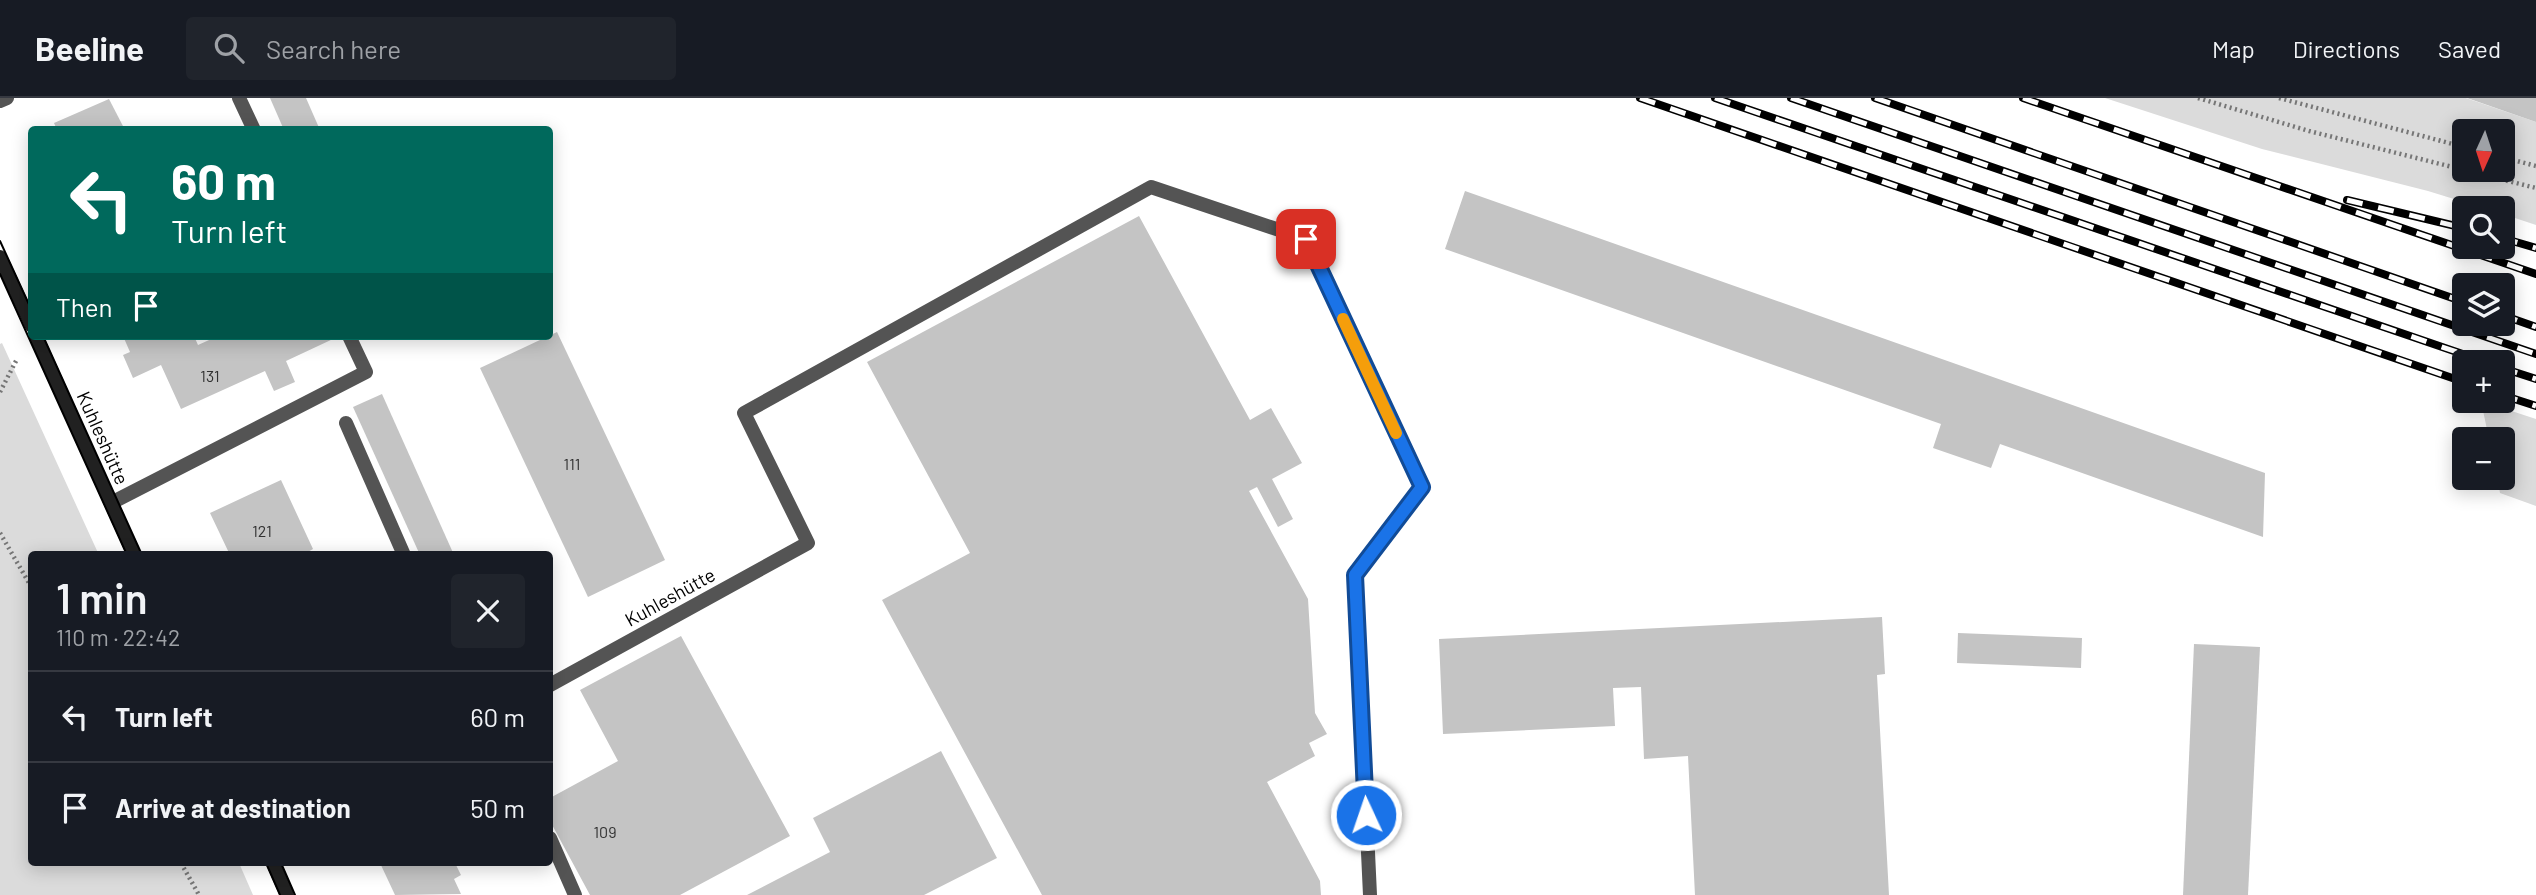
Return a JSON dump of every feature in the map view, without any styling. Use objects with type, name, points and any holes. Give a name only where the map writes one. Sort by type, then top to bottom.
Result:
[{"type":"street","name":"Kuhleshütte","points":[[0,257],[28,319]]},
{"type":"street","name":"Kuhleshütte","points":[[38,340],[132,551]]},
{"type":"street","points":[[273,866],[287,895]]},
{"type":"lane","points":[[0,101],[7,98]]},
{"type":"lane","points":[[239,98],[252,126]]},
{"type":"lane","name":"Kuhleshütte","points":[[553,683],[808,543],[744,413],[1151,187],[1306,239],[1422,487],[1355,575],[1370,895]]},
{"type":"lane","points":[[111,503],[118,502],[366,372],[351,340]]},
{"type":"lane","points":[[346,423],[402,551]]},
{"type":"lane","points":[[553,845],[575,895]]},
{"type":"path","points":[[2198,98],[2309,131],[2536,188]]},
{"type":"path","points":[[2279,98],[2452,144]]},
{"type":"path","points":[[2515,160],[2536,166]]},
{"type":"path","points":[[0,392],[18,356],[30,340]]},
{"type":"path","points":[[0,533],[28,581]]},
{"type":"path","points":[[183,866],[199,895]]},
{"type":"shaded area","points":[[2105,98],[2466,98],[2536,122],[2536,225],[2515,218],[2515,196],[2452,196],[2452,198],[2262,149]]},
{"type":"shaded area","points":[[2,343],[97,551],[28,551],[28,866],[240,866],[253,895],[0,895]]},
{"type":"shaded area","points":[[2515,412],[2536,419],[2536,506],[2500,493],[2499,490],[2515,490],[2515,427],[2486,427],[2484,413]]},
{"type":"building","points":[[270,98],[306,98],[318,126],[282,126]]},
{"type":"building","points":[[2467,98],[2536,98],[2536,122]]},
{"type":"building","points":[[109,99],[123,126],[55,126],[54,123]]},
{"type":"building","points":[[1465,191],[2265,473],[2263,537],[2000,444],[1991,468],[1933,448],[1941,424],[1445,249]]},
{"type":"building","points":[[1139,216],[1250,420],[1271,408],[1302,463],[1272,479],[1293,519],[1278,527],[1257,487],[1249,491],[1308,599],[1315,713],[1327,734],[1309,743],[1315,756],[1267,782],[1320,881],[1321,895],[1042,895],[882,600],[970,553],[867,362]]},
{"type":"building","points":[[557,332],[665,560],[588,597],[480,368],[540,340],[553,340],[553,334]]},
{"type":"building","points":[[125,340],[196,340],[198,345],[209,340],[331,340],[286,361],[295,382],[274,391],[265,371],[181,409],[161,365],[133,378],[123,355],[130,352]]},
{"type":"building","points":[[382,394],[452,551],[418,551],[353,407]]},
{"type":"building","points":[[281,480],[313,549],[228,551],[210,513]]},
{"type":"building","points":[[1882,617],[1885,674],[1877,675],[1889,895],[1695,895],[1688,756],[1644,759],[1641,687],[1613,688],[1615,726],[1443,734],[1439,639]]},
{"type":"building","points":[[1958,633],[2082,638],[2081,668],[1957,663]]},
{"type":"building","points":[[681,636],[790,836],[680,895],[590,895],[553,827],[553,796],[618,761],[580,690]]},
{"type":"building","points":[[2194,644],[2260,647],[2248,895],[2183,895]]},
{"type":"building","points":[[941,751],[997,858],[924,895],[747,895],[830,852],[813,818]]},
{"type":"building","points":[[381,866],[456,866],[461,875],[454,879],[461,894],[395,895]]},
{"type":"tram line","points":[[0,241],[28,302]]},
{"type":"tram line","points":[[0,274],[28,336]]},
{"type":"tram line","points":[[30,340],[125,551]]},
{"type":"tram line","points":[[45,340],[140,551]]},
{"type":"tram line","points":[[267,866],[280,895]]},
{"type":"tram line","points":[[282,866],[295,895]]},
{"type":"railway","points":[[1640,98],[2452,378]]},
{"type":"railway","points":[[1715,98],[2452,350]]},
{"type":"railway","points":[[1791,98],[2536,354]]},
{"type":"railway","points":[[1875,98],[2452,298]]},
{"type":"railway","points":[[2023,98],[2536,274]]},
{"type":"railway","points":[[2347,200],[2452,225]]},
{"type":"railway","points":[[2515,242],[2536,248]]},
{"type":"railway","points":[[2515,320],[2536,327]]},
{"type":"railway","points":[[2515,372],[2536,379]]},
{"type":"railway","points":[[2515,399],[2536,406]]},
{"type":"slow traffic","points":[[1343,319],[1396,433]]},
{"type":"route","points":[[1306,239],[1422,487],[1355,575],[1366,815]]}]
